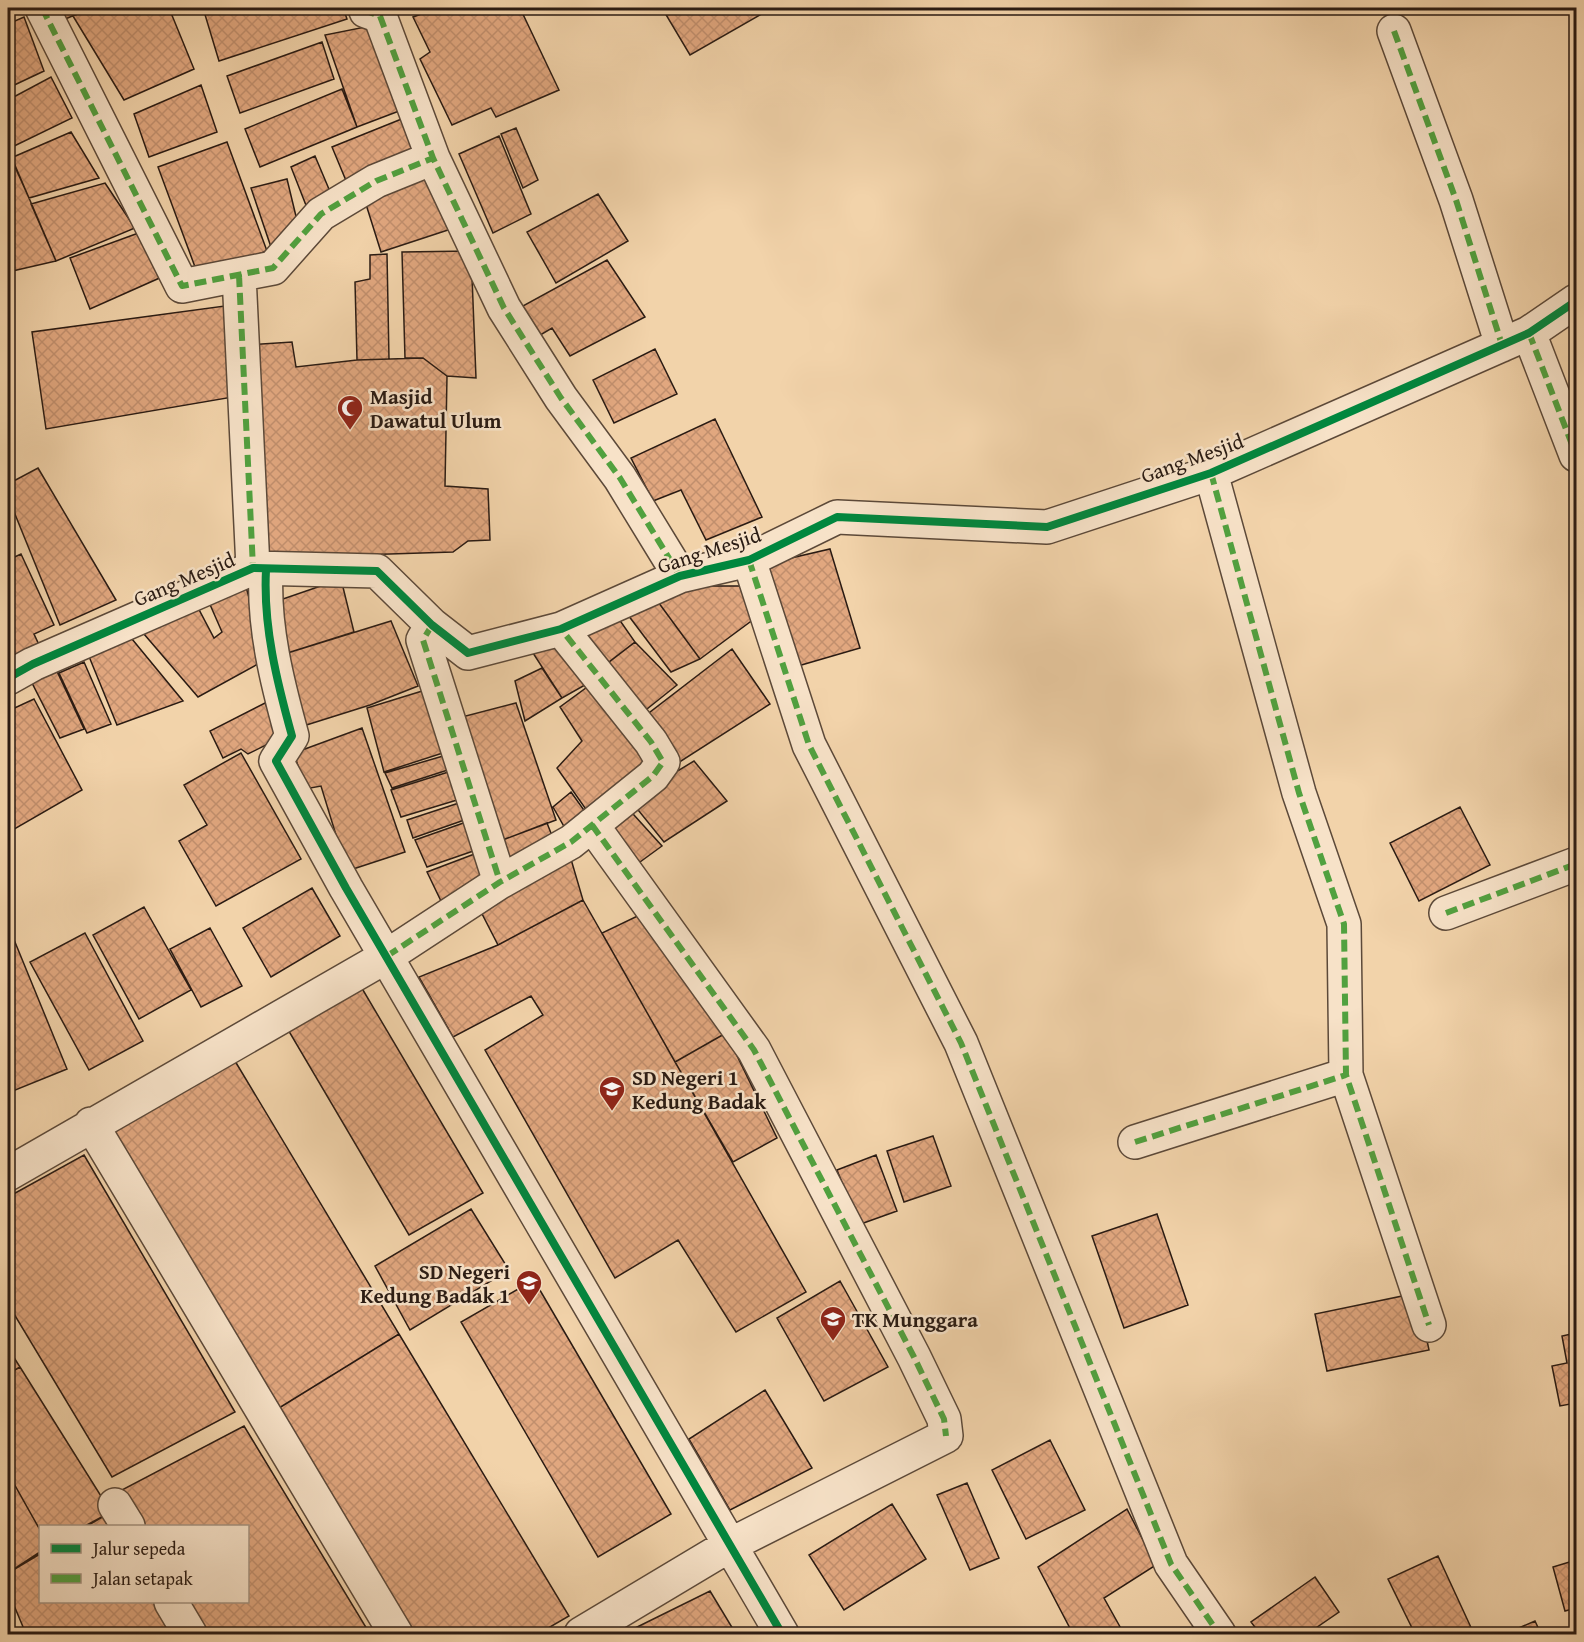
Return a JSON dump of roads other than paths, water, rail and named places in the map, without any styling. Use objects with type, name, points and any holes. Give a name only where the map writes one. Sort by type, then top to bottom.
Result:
[{"type":"street","points":[[42,8],[182,286],[273,268],[321,214],[376,182],[433,158]]},
{"type":"street","points":[[365,8],[366,11],[380,16],[433,158],[504,308],[561,398],[620,478],[680,576]]},
{"type":"street","points":[[1394,32],[1456,200],[1516,339],[1576,455]]},
{"type":"street","points":[[239,275],[260,569],[279,691],[292,736],[276,761],[728,1546],[782,1635]]},
{"type":"street","name":"Gang Mesjid","points":[[8,678],[33,664],[260,569],[377,571],[432,625],[468,653],[561,629],[680,576],[749,560],[837,517],[1047,527],[1211,473],[1516,339],[1576,301]]},
{"type":"street","points":[[1211,473],[1299,793],[1344,924],[1346,1075],[1429,1325]]},
{"type":"street","points":[[749,560],[809,744],[961,1043],[1171,1564],[1220,1635]]},
{"type":"street","points":[[432,625],[423,640],[500,882]]},
{"type":"street","points":[[8,1174],[91,1124],[387,956],[500,882],[571,842],[653,776],[663,762],[651,742],[561,629]]},
{"type":"street","points":[[581,1635],[728,1546],[946,1436],[944,1419],[914,1356],[754,1050],[592,825]]},
{"type":"street","points":[[1446,913],[1576,864]]},
{"type":"street","points":[[1135,1142],[1346,1075]]},
{"type":"street","points":[[91,1124],[396,1635]]},
{"type":"street","points":[[172,1603],[190,1635]]},
{"type":"place","name":"Masjid Dawatul Ulum","points":[[350,431]]},
{"type":"place","name":"SD Negeri 1 Kedung Badak","points":[[612,1112]]},
{"type":"place","name":"SD Negeri Kedung Badak 1","points":[[529,1306]]},
{"type":"place","name":"TK Munggara","points":[[833,1342]]}]
